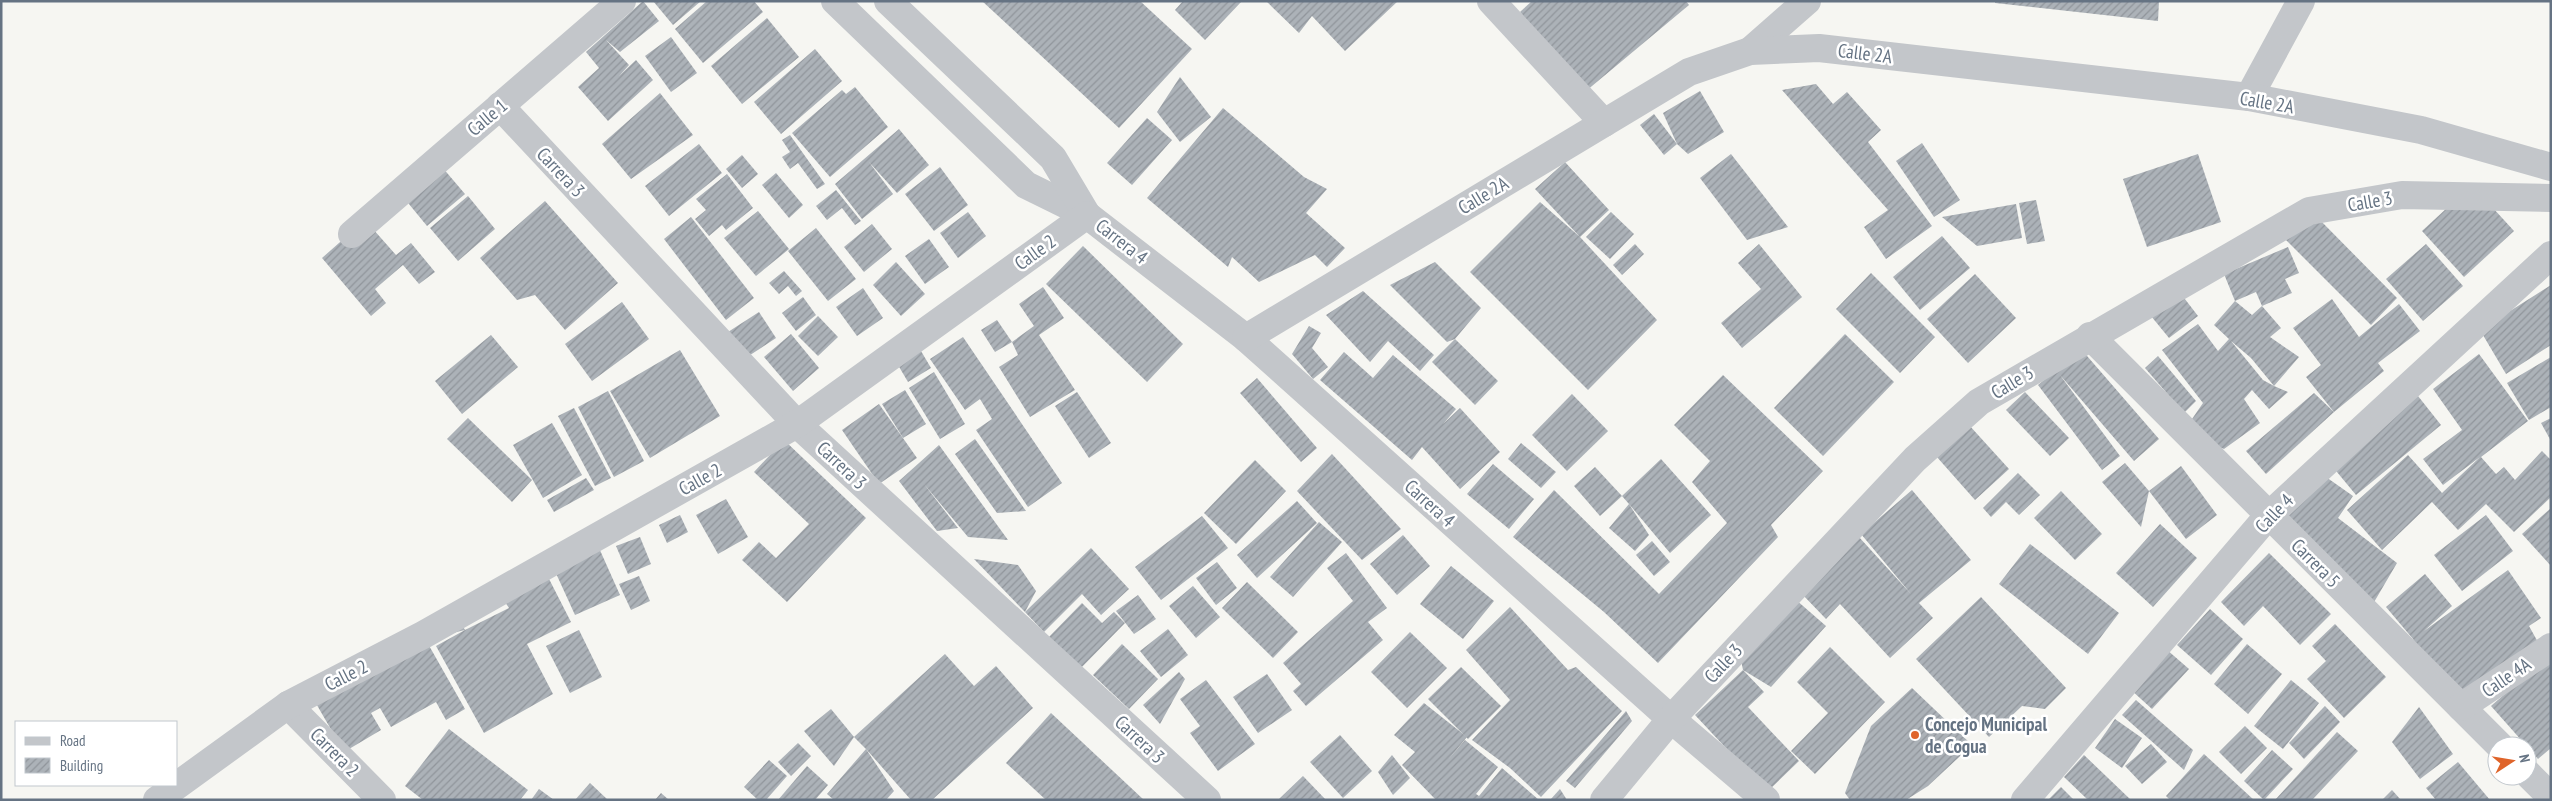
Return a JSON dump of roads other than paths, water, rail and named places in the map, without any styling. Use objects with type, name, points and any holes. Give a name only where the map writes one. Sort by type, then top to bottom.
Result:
[{"type":"street","name":"Calle 1","points":[[352,234],[622,1]]},
{"type":"street","name":"Carrera 4","points":[[835,1],[1026,185],[1087,214],[1246,338],[1671,718],[1766,800]]},
{"type":"street","name":"Carrera 4","points":[[888,1],[1053,158],[1087,214]]},
{"type":"street","points":[[1491,1],[1604,123]]},
{"type":"street","points":[[1750,51],[1807,1]]},
{"type":"street","points":[[2250,97],[2301,1]]},
{"type":"street","name":"Calle 2A","points":[[1246,338],[1689,72],[1750,51],[1820,48],[2250,97],[2421,130],[2551,167]]},
{"type":"street","name":"Carrera 3","points":[[500,106],[797,424],[1206,800]]},
{"type":"street","name":"Calle 3","points":[[1604,800],[1671,718],[1915,459],[1979,402],[2090,336],[2309,211],[2402,195],[2551,198]]},
{"type":"street","name":"Calle 2","points":[[178,785],[288,705],[423,635],[797,424],[1087,214]]},
{"type":"street","name":"Calle 4","points":[[2025,800],[2268,516],[2551,255]]},
{"type":"street","name":"Carrera 5","points":[[2090,336],[2490,736]]},
{"type":"street","name":"Calle 4A","points":[[2461,707],[2551,647]]},
{"type":"street","name":"Carrera 2","points":[[288,705],[382,800]]},
{"type":"street","points":[[2537,783],[2551,797]]},
{"type":"street","name":"Calle 2","points":[[157,800],[176,786]]},
{"type":"place","name":"Concejo Municipal de Cogua","points":[[1915,735]]}]
